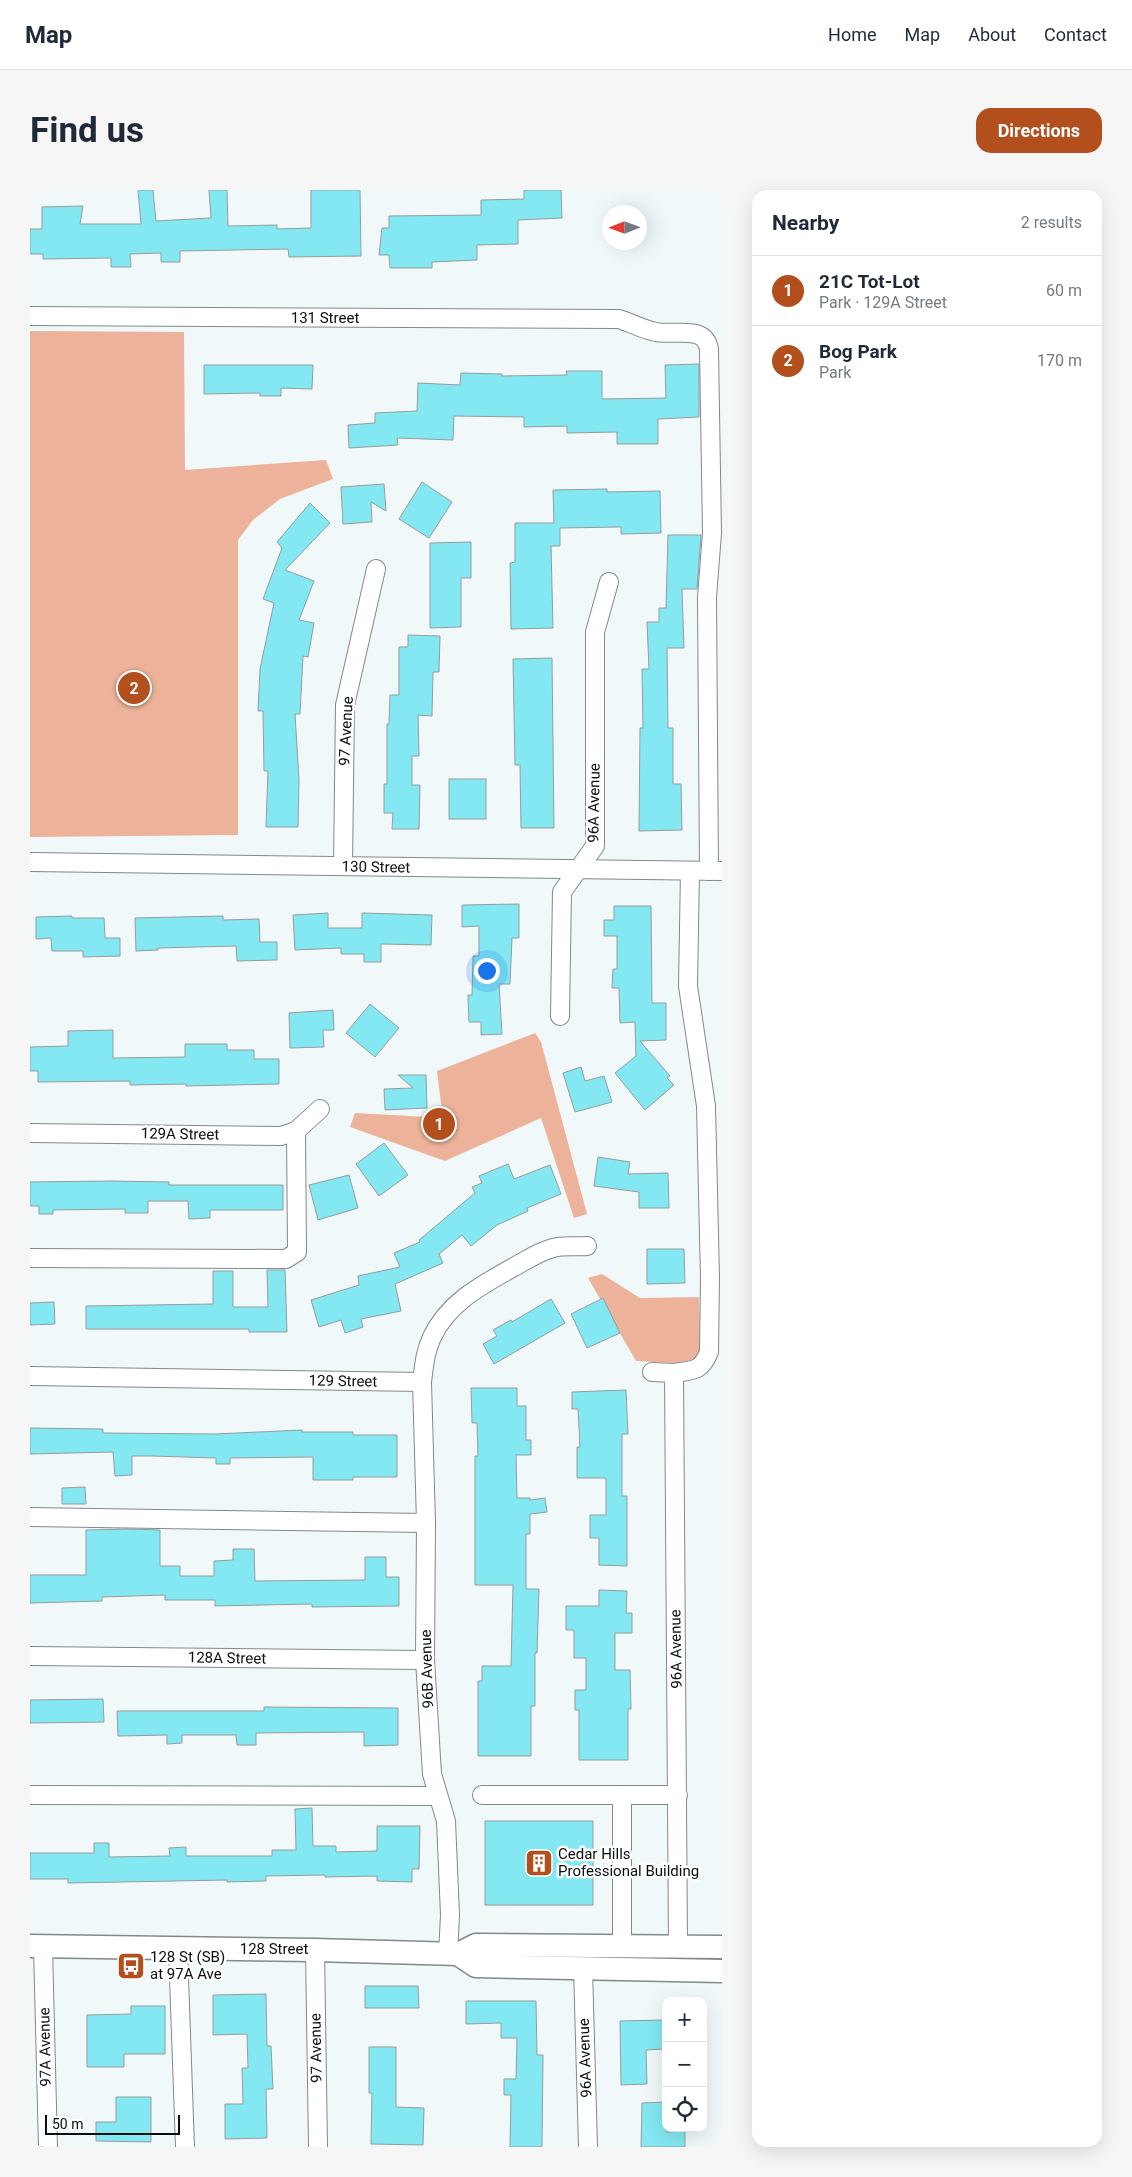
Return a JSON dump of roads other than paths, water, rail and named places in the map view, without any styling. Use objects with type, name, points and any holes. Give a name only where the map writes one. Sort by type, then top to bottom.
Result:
[{"type":"main road","name":"128 Street","points":[[37,1946],[453,1954],[476,1945],[722,1947]]},
{"type":"main road","name":"128 Street","points":[[453,1954],[476,1966],[722,1971]]},
{"type":"street","name":"131 Street","points":[[30,316],[619,318],[657,333],[699,334],[708,341],[712,532],[708,597],[715,871]]},
{"type":"street","name":"97 Avenue","points":[[343,866],[345,705],[376,569]]},
{"type":"street","name":"96A Avenue","points":[[560,1016],[562,892],[595,846],[595,632],[609,582]]},
{"type":"street","name":"130 Street","points":[[30,862],[715,871]]},
{"type":"street","points":[[652,1372],[674,1373],[698,1369],[705,1362],[709,1352],[715,1236],[706,1106],[688,986],[690,871]]},
{"type":"street","points":[[30,1258],[286,1259],[293,1256],[297,1252],[296,1131],[320,1109]]},
{"type":"street","name":"129A Street","points":[[30,1133],[281,1136],[296,1131]]},
{"type":"street","points":[[422,1382],[425,1357],[432,1337],[443,1319],[458,1302],[480,1286],[534,1256],[554,1248],[587,1246]]},
{"type":"street","name":"96A Avenue","points":[[674,1373],[678,1947]]},
{"type":"street","name":"129 Street","points":[[30,1376],[422,1382]]},
{"type":"street","name":"96B Avenue","points":[[422,1382],[426,1523],[425,1660],[432,1774],[438,1796],[442,1802],[446,1821],[453,1954]]},
{"type":"street","points":[[30,1517],[426,1523]]},
{"type":"street","name":"128A Street","points":[[30,1656],[425,1660]]},
{"type":"street","points":[[30,1795],[438,1796]]},
{"type":"street","points":[[482,1795],[678,1795]]},
{"type":"street","points":[[622,1795],[622,1946]]},
{"type":"street","name":"97A Avenue","points":[[37,1946],[38,2090],[48,2147]]},
{"type":"street","points":[[178,1949],[185,2147]]},
{"type":"street","name":"97 Avenue","points":[[315,1950],[318,2147]]},
{"type":"street","name":"96A Avenue","points":[[583,1968],[588,2147]]},
{"type":"place","name":"Bog Park","points":[[134,688]]},
{"type":"place","name":"21C Tot-Lot","points":[[439,1124]]},
{"type":"place","name":"Cedar Hills Professional Building","points":[[539,1863]]},
{"type":"place","name":"128 St (SB) at 97A Ave","points":[[131,1966]]}]
